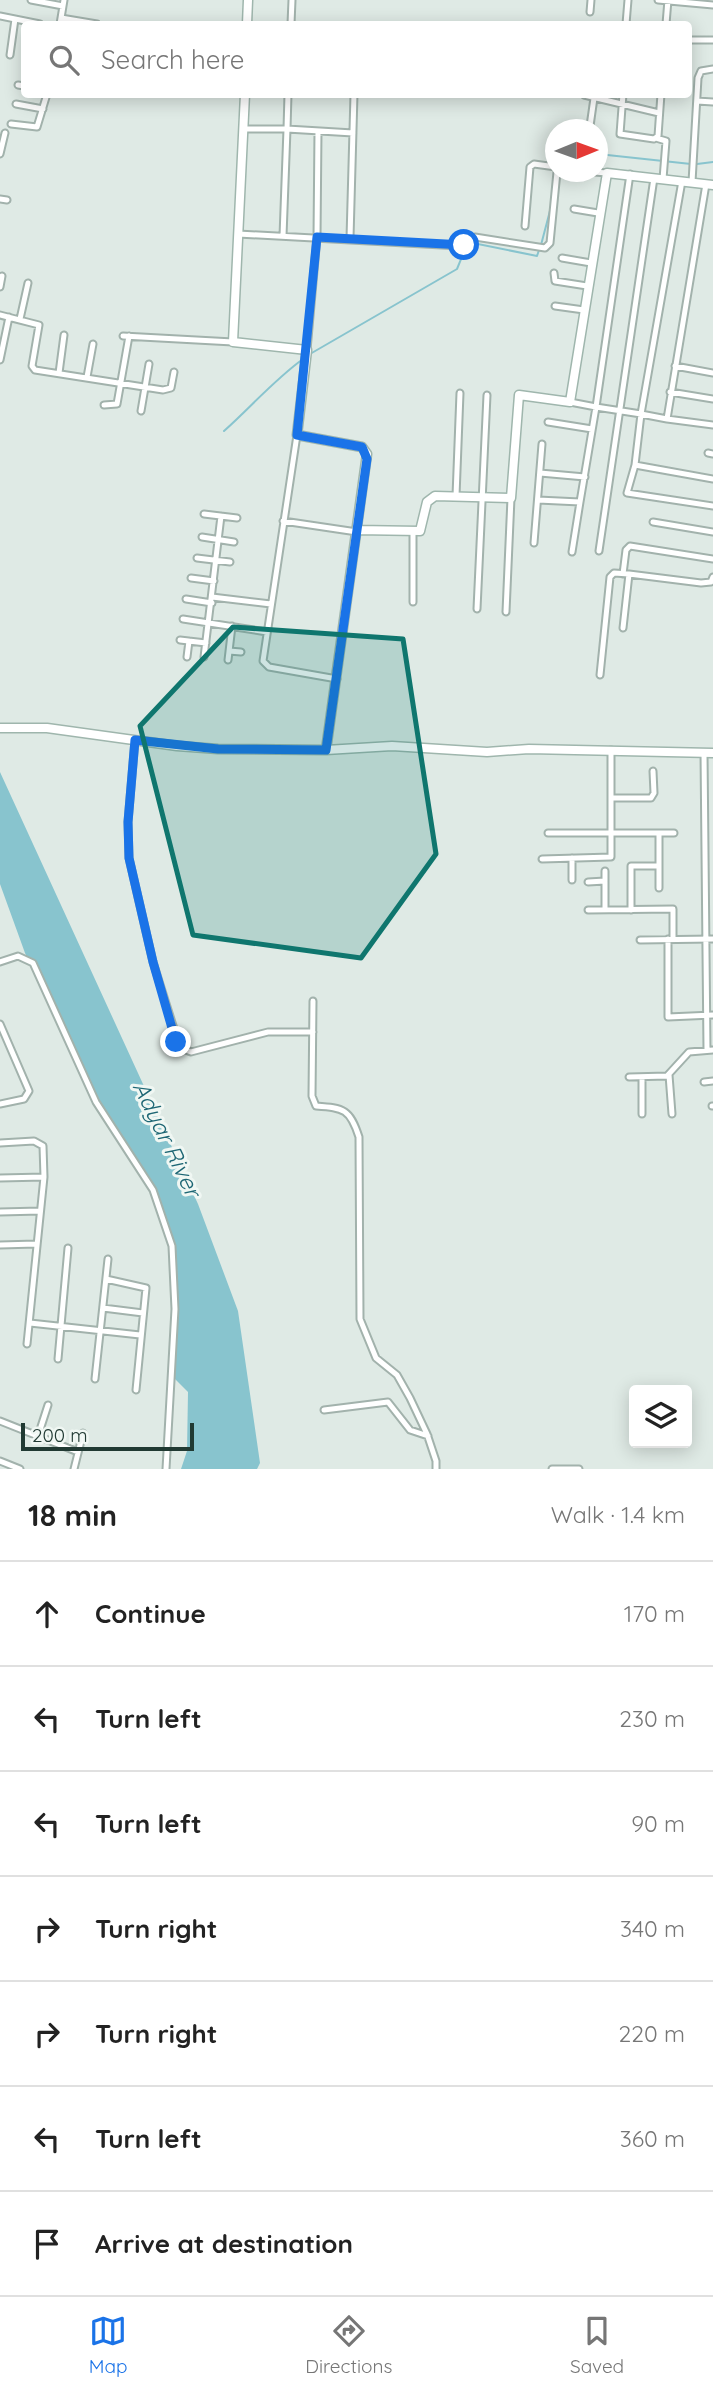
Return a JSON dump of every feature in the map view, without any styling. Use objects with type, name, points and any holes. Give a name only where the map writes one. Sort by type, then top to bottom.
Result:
[{"type":"street","points":[[31,0],[64,3],[60,21],[81,21]]},
{"type":"street","points":[[247,21],[248,0]]},
{"type":"street","points":[[291,21],[292,0]]},
{"type":"street","points":[[590,12],[591,0]]},
{"type":"street","points":[[626,21],[628,0]]},
{"type":"street","points":[[658,0],[713,5]]},
{"type":"street","points":[[666,21],[667,0]]},
{"type":"street","points":[[0,16],[24,21]]},
{"type":"street","points":[[10,55],[15,19]]},
{"type":"street","points":[[692,40],[713,40]]},
{"type":"street","points":[[692,182],[698,74],[713,69]]},
{"type":"street","points":[[12,124],[37,127],[46,98]]},
{"type":"street","points":[[233,342],[245,98]]},
{"type":"street","points":[[283,236],[288,98]]},
{"type":"street","points":[[350,238],[354,98]]},
{"type":"street","points":[[591,119],[594,98],[659,113]]},
{"type":"street","points":[[599,551],[666,141],[620,134],[623,98]]},
{"type":"street","points":[[656,138],[661,98]]},
{"type":"street","points":[[697,101],[713,102]]},
{"type":"street","points":[[16,104],[43,109]]},
{"type":"street","points":[[244,129],[353,133]]},
{"type":"street","points":[[318,131],[317,237],[307,350],[267,632],[265,665],[337,679]]},
{"type":"street","points":[[0,154],[5,133]]},
{"type":"street","points":[[525,226],[530,167],[534,164],[545,166]]},
{"type":"street","points":[[608,173],[709,185],[667,419]]},
{"type":"street","points":[[572,552],[630,174]]},
{"type":"street","points":[[682,181],[641,414],[635,465],[627,493],[713,506]]},
{"type":"street","points":[[239,234],[460,246],[475,237],[545,248],[550,243],[555,182]]},
{"type":"street","points":[[570,402],[605,182]]},
{"type":"street","points":[[573,209],[598,213]]},
{"type":"street","points":[[562,258],[591,263]]},
{"type":"street","points":[[554,273],[555,281],[587,286]]},
{"type":"street","points":[[0,287],[2,276]]},
{"type":"street","points":[[20,319],[28,283]]},
{"type":"street","points":[[555,306],[584,310]]},
{"type":"street","points":[[0,315],[37,322],[40,328],[33,368],[145,387],[171,388],[174,372]]},
{"type":"street","points":[[0,360],[9,317]]},
{"type":"street","points":[[59,373],[64,335]]},
{"type":"street","points":[[104,405],[116,405],[126,336],[233,342],[307,350]]},
{"type":"street","points":[[87,377],[93,344]]},
{"type":"street","points":[[141,411],[149,364]]},
{"type":"street","points":[[675,366],[713,373]]},
{"type":"street","points":[[670,392],[713,399]]},
{"type":"street","points":[[456,496],[460,393]]},
{"type":"street","points":[[477,609],[487,395]]},
{"type":"street","points":[[506,612],[519,395],[713,425]]},
{"type":"street","points":[[548,422],[592,429]]},
{"type":"street","points":[[297,435],[365,450],[367,459],[326,750]]},
{"type":"street","points":[[534,543],[542,444]]},
{"type":"street","points":[[635,465],[713,479]]},
{"type":"street","points":[[540,473],[585,477]]},
{"type":"street","points":[[283,521],[357,531],[413,533],[422,528],[429,499],[456,496],[511,498]]},
{"type":"street","points":[[538,500],[580,502]]},
{"type":"street","points":[[204,514],[237,518]]},
{"type":"street","points":[[204,657],[221,516]]},
{"type":"street","points":[[653,522],[713,532]]},
{"type":"street","points":[[413,533],[413,602]]},
{"type":"street","points":[[202,537],[234,542]]},
{"type":"street","points":[[623,628],[626,550],[630,546],[713,559]]},
{"type":"street","points":[[197,558],[230,562]]},
{"type":"street","points":[[600,675],[610,577],[614,573],[701,583],[711,582],[713,577]]},
{"type":"street","points":[[191,578],[214,581]]},
{"type":"street","points":[[186,598],[271,604]]},
{"type":"street","points":[[183,619],[267,632]]},
{"type":"street","points":[[228,660],[232,626]]},
{"type":"street","points":[[180,640],[206,643]]},
{"type":"street","points":[[187,657],[189,641]]},
{"type":"street","points":[[229,651],[241,652]]},
{"type":"street","points":[[0,728],[47,728],[218,749],[326,750],[392,746],[487,752],[709,752],[705,851],[709,902],[710,1050],[687,1053],[669,1075],[629,1077]]},
{"type":"street","points":[[135,740],[128,822],[129,858],[153,962],[180,1048],[191,1052],[268,1032],[313,1032]]},
{"type":"street","points":[[542,859],[611,858],[611,750]]},
{"type":"street","points":[[611,798],[650,798],[654,793],[653,771]]},
{"type":"street","points":[[659,832],[659,888]]},
{"type":"street","points":[[548,833],[674,832]]},
{"type":"street","points":[[705,851],[713,850]]},
{"type":"street","points":[[572,858],[572,880]]},
{"type":"street","points":[[631,909],[631,866],[659,866]]},
{"type":"street","points":[[606,871],[606,910]]},
{"type":"street","points":[[587,882],[606,881]]},
{"type":"street","points":[[588,910],[673,909],[668,1017],[710,1015]]},
{"type":"street","points":[[640,940],[709,939]]},
{"type":"street","points":[[0,962],[18,956],[33,963],[96,1102],[146,1175],[163,1213],[172,1247],[176,1287],[166,1469]]},
{"type":"street","points":[[313,1001],[312,1096],[316,1105],[340,1107],[353,1119],[359,1137],[360,1319],[376,1358],[397,1375],[428,1436],[436,1469]]},
{"type":"street","points":[[0,1024],[4,1040],[29,1091],[24,1099],[0,1104]]},
{"type":"street","points":[[669,1075],[672,1114]]},
{"type":"street","points":[[642,1077],[642,1114]]},
{"type":"street","points":[[704,1082],[713,1082]]},
{"type":"street","points":[[0,1143],[41,1143],[44,1177],[27,1344]]},
{"type":"street","points":[[0,1178],[44,1177]]},
{"type":"street","points":[[0,1212],[40,1211]]},
{"type":"street","points":[[0,1245],[36,1244]]},
{"type":"street","points":[[58,1359],[68,1248]]},
{"type":"street","points":[[95,1379],[108,1259]]},
{"type":"street","points":[[106,1279],[146,1289],[136,1390]]},
{"type":"street","points":[[103,1308],[143,1313]]},
{"type":"street","points":[[30,1324],[140,1335]]},
{"type":"street","points":[[324,1410],[388,1402],[410,1430],[428,1436]]},
{"type":"street","points":[[38,1436],[48,1405]]},
{"type":"street","points":[[0,1421],[78,1452]]},
{"type":"street","points":[[75,1469],[83,1433]]},
{"type":"street","points":[[0,1461],[20,1469]]},
{"type":"street","points":[[552,1469],[579,1469]]},
{"type":"highlighted area","points":[[233,627],[403,639],[436,854],[361,958],[193,935],[140,726]]},
{"type":"water","name":"Adyar River","points":[[0,772],[198,1204],[238,1311],[260,1463],[257,1469],[181,1469],[187,1451],[188,1392],[171,1375],[175,1322],[172,1245],[150,1183],[86,1084],[25,953],[0,884]]},
{"type":"waterway","points":[[608,155],[691,164]]},
{"type":"waterway","points":[[697,164],[713,162]]},
{"type":"waterway","points":[[541,245],[551,207]]},
{"type":"waterway","points":[[310,354],[457,269],[468,242],[537,256],[539,250]]},
{"type":"waterway","points":[[224,431],[303,359]]},
{"type":"route","points":[[176,1042],[153,962],[129,858],[128,822],[135,740],[218,749],[326,750],[367,454],[362,447],[297,435],[317,237],[464,245]]}]
